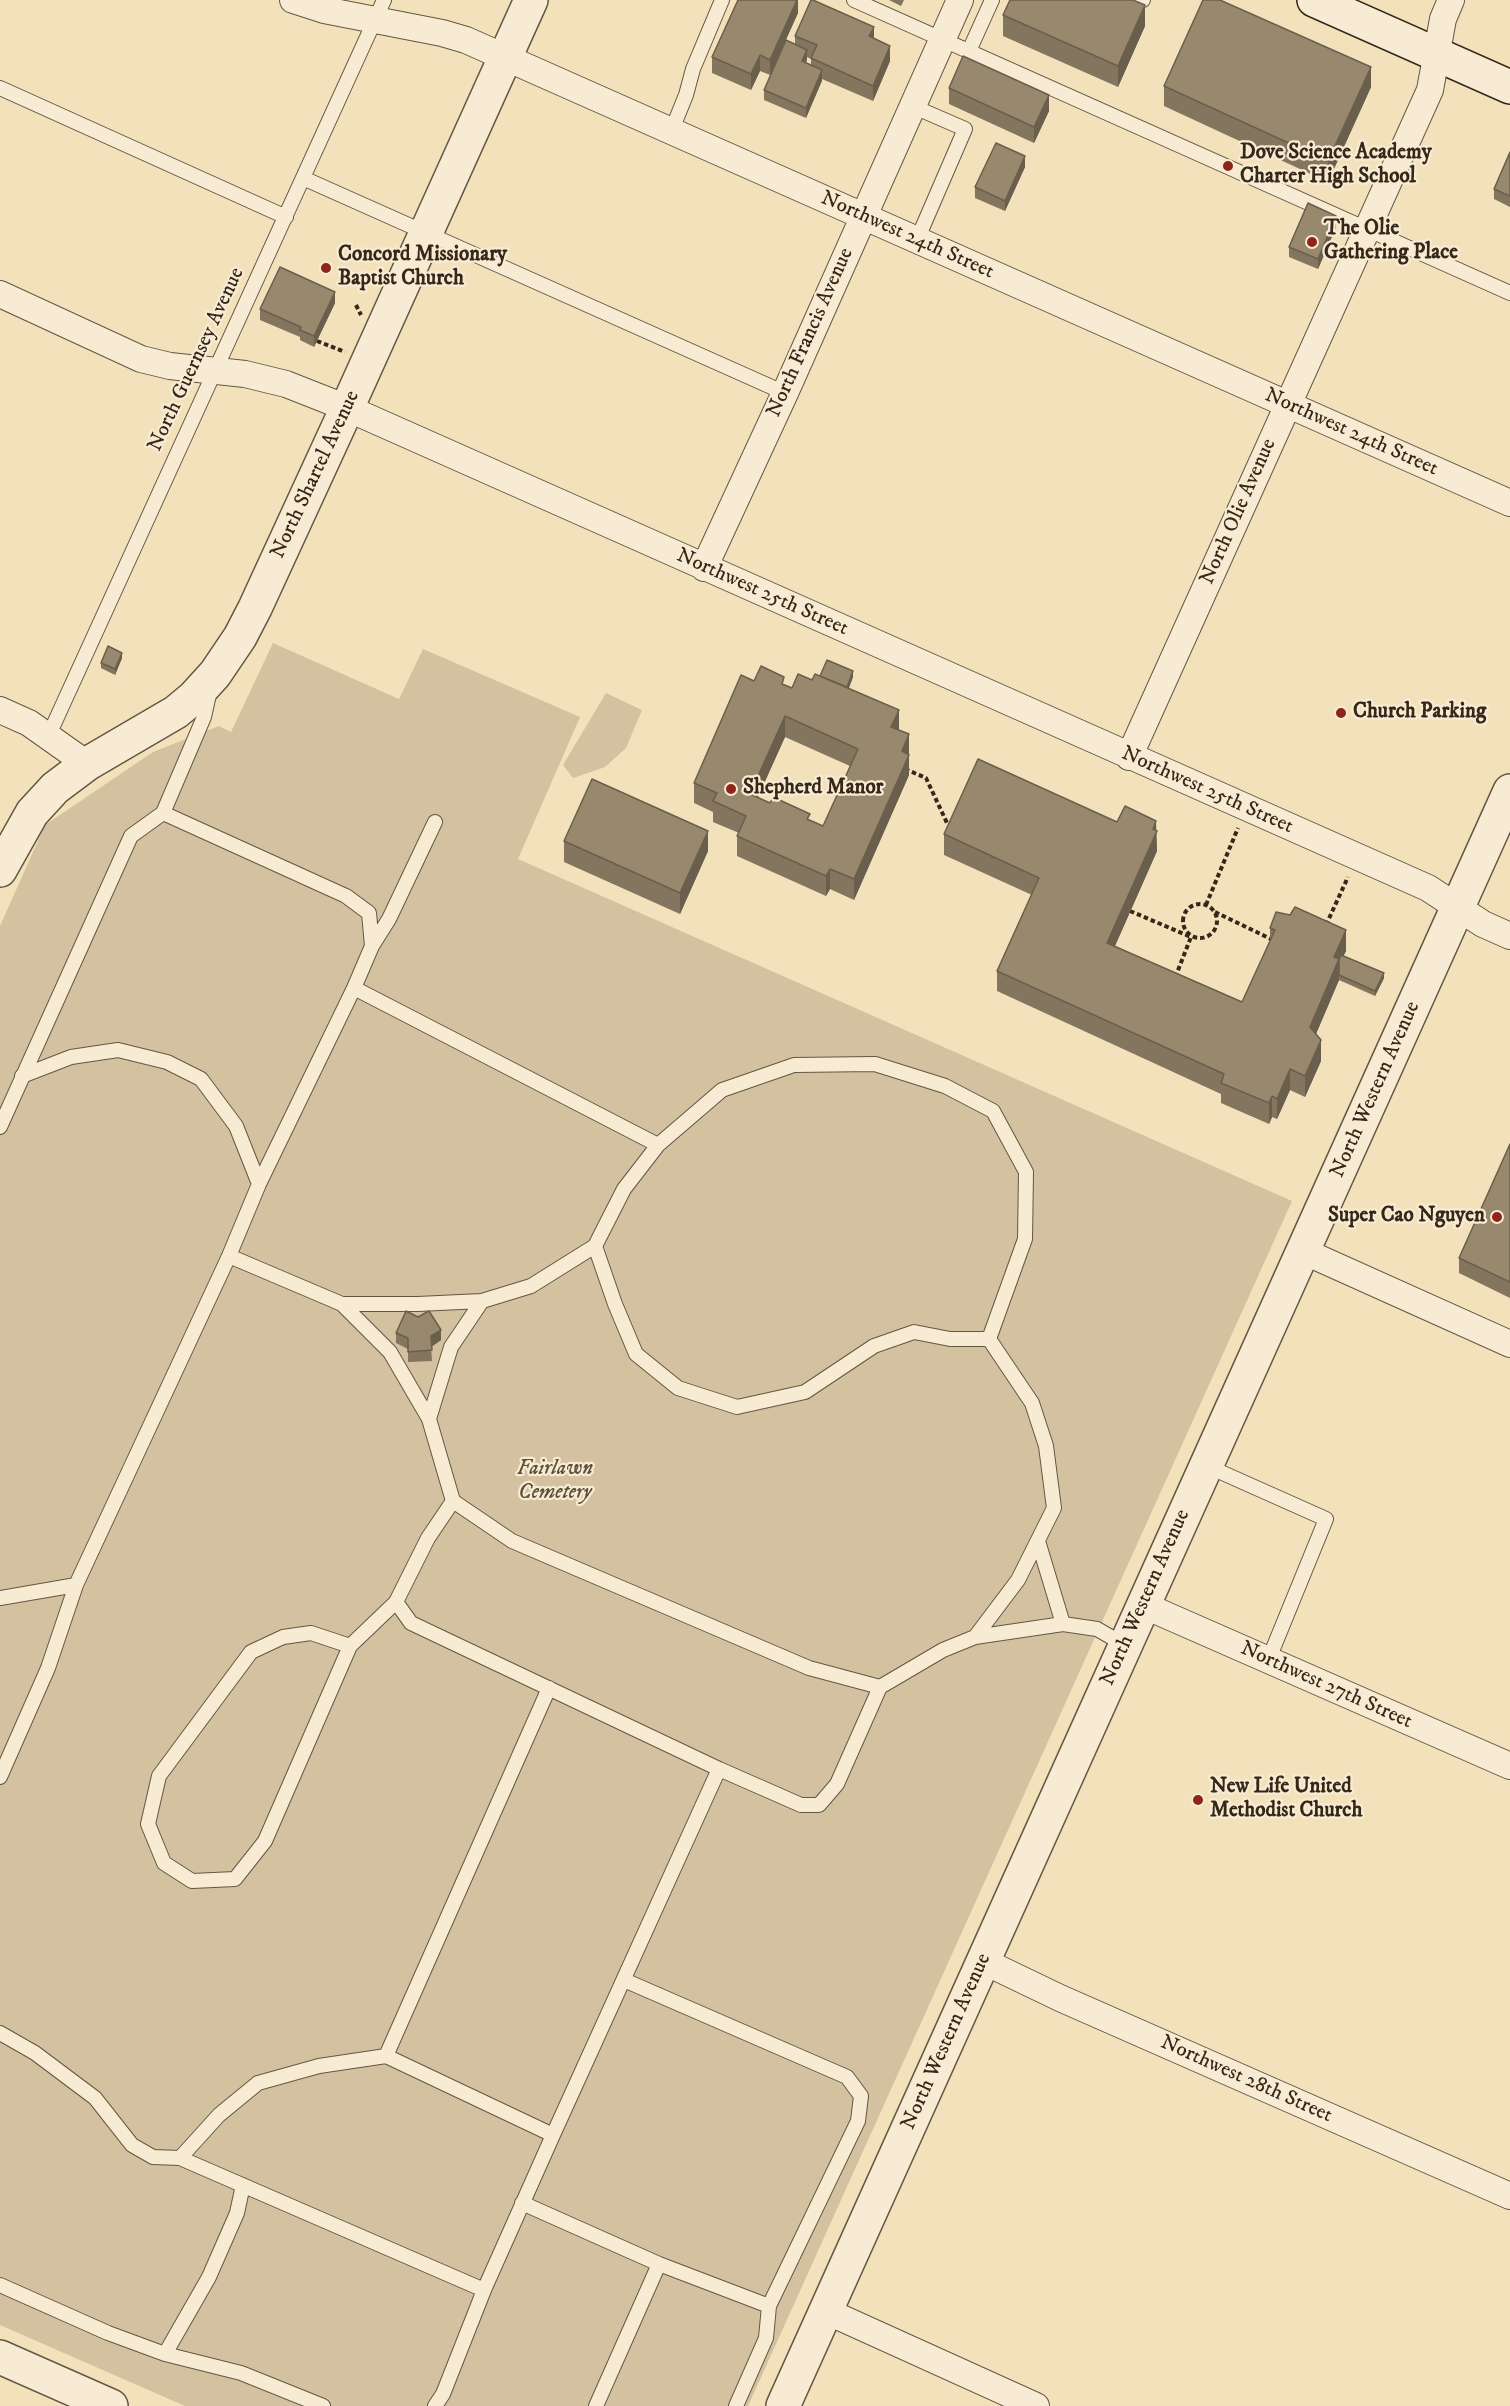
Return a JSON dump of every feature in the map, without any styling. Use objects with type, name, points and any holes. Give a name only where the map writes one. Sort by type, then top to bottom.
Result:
[{"type":"street","name":"Northwest 24th Street","points":[[293,0],[324,10],[379,10],[466,40],[1510,503]]},
{"type":"street","name":"North Shartel Avenue","points":[[0,870],[32,813],[55,788],[87,764],[176,711],[194,697],[215,674],[235,644],[255,608],[347,408],[531,0]]},
{"type":"street","name":"North Francis Avenue","points":[[704,568],[785,393],[960,0]]},
{"type":"street","points":[[1314,0],[1437,55],[1508,80]]},
{"type":"street","name":"North Olie Avenue","points":[[1129,757],[1430,90],[1443,20],[1451,0]]},
{"type":"street","name":"Northwest 25th Street","points":[[0,294],[141,358],[170,366],[245,374],[286,384],[347,408],[1436,892],[1483,924],[1510,936]]},
{"type":"street","points":[[0,710],[29,723],[87,764]]},
{"type":"street","name":"North Western Avenue","points":[[783,2406],[1510,791]]},
{"type":"street","points":[[1303,1251],[1510,1344]]},
{"type":"street","name":"Northwest 27th Street","points":[[1143,1605],[1510,1766]]},
{"type":"street","name":"Northwest 28th Street","points":[[983,1961],[1060,1998],[1510,2196]]},
{"type":"street","points":[[826,2311],[1036,2406]]},
{"type":"street","points":[[0,2357],[111,2406]]},
{"type":"lane","points":[[671,132],[686,95],[693,69],[722,0]]},
{"type":"lane","points":[[854,0],[1510,292]]},
{"type":"lane","points":[[969,51],[992,0]]},
{"type":"lane","name":"North Guernsey Avenue","points":[[48,737],[379,10]]},
{"type":"lane","points":[[0,88],[286,217]]},
{"type":"lane","points":[[912,106],[965,129],[917,240]]},
{"type":"lane","points":[[303,178],[785,393]]},
{"type":"lane","points":[[0,1127],[131,836],[163,813],[204,717],[215,674]]},
{"type":"lane","points":[[163,813],[346,896],[369,913],[372,946]]},
{"type":"lane","points":[[0,1777],[48,1668],[76,1585],[229,1256],[259,1184],[372,946],[389,919],[435,822]]},
{"type":"lane","points":[[354,988],[658,1144]]},
{"type":"lane","points":[[22,1076],[71,1057],[118,1050],[167,1062],[201,1079],[236,1126],[259,1184]]},
{"type":"lane","points":[[342,1304],[482,1301],[531,1286],[595,1246],[624,1189],[658,1144],[722,1090],[794,1065],[875,1064],[945,1086],[993,1111],[1026,1172],[1024,1239],[989,1339]]},
{"type":"lane","points":[[595,1246],[615,1304],[636,1354],[678,1388],[737,1407],[805,1392],[874,1346],[914,1332],[950,1339],[989,1339]]},
{"type":"lane","points":[[229,1256],[342,1304],[390,1352],[429,1419],[453,1501],[512,1541],[809,1668],[880,1687]]},
{"type":"lane","points":[[429,1419],[451,1347],[482,1301]]},
{"type":"lane","points":[[975,1637],[1018,1580],[1054,1508],[1046,1446],[1032,1403],[989,1339]]},
{"type":"lane","points":[[1207,1466],[1326,1519],[1268,1661]]},
{"type":"lane","points":[[350,1646],[311,1633],[283,1637],[251,1652],[159,1776],[148,1824],[164,1863],[192,1881],[235,1879],[265,1841],[350,1646],[396,1602],[428,1538],[453,1501]]},
{"type":"lane","points":[[1038,1541],[1063,1624]]},
{"type":"lane","points":[[0,1598],[76,1585]]},
{"type":"lane","points":[[396,1602],[411,1623],[719,1769],[801,1805],[819,1804],[837,1784],[880,1687],[943,1650],[975,1637],[1063,1624],[1098,1629],[1125,1645]]},
{"type":"lane","points":[[386,2056],[549,1688]]},
{"type":"lane","points":[[435,2406],[443,2394],[484,2290],[552,2135],[719,1769]]},
{"type":"lane","points":[[624,1980],[847,2077],[861,2096],[858,2121],[770,2306],[766,2338],[736,2406]]},
{"type":"lane","points":[[0,2033],[35,2053],[95,2098],[132,2145],[153,2157],[180,2158],[484,2290]]},
{"type":"lane","points":[[180,2158],[219,2115],[258,2083],[319,2066],[386,2056],[552,2135]]},
{"type":"lane","points":[[165,2354],[209,2277],[237,2213],[243,2185]]},
{"type":"lane","points":[[522,2203],[659,2264],[770,2306]]},
{"type":"lane","points":[[596,2406],[659,2264]]},
{"type":"lane","points":[[0,2285],[108,2333],[165,2354],[241,2373],[323,2406]]},
{"type":"path","points":[[317,341],[328,344]]},
{"type":"path","points":[[903,769],[926,778],[947,823],[957,827]]},
{"type":"path","points":[[1206,905],[1246,808]]},
{"type":"path","points":[[1325,929],[1357,857]]},
{"type":"path","points":[[1191,937],[1182,924],[1184,913],[1195,904],[1206,905],[1215,912],[1273,940]]},
{"type":"path","points":[[1130,911],[1191,937],[1203,938],[1213,934],[1217,925],[1215,912]]},
{"type":"path","points":[[1174,980],[1191,937]]},
{"type":"green space","name":"Fairlawn Cemetery","points":[[273,643],[399,699],[423,649],[580,717],[518,859],[1292,1201],[748,2406],[185,2406],[0,2325],[0,926],[45,825],[153,752],[219,726],[231,732]]},
{"type":"green space","points":[[606,693],[642,710],[626,748],[605,767],[573,778],[563,765]]},
{"type":"building","points":[[738,0],[797,0],[770,60],[760,55],[751,74],[712,57]]},
{"type":"building","points":[[811,0],[874,27],[869,36],[890,46],[873,86],[811,58],[817,45],[795,36]]},
{"type":"building","points":[[1010,0],[1133,0],[1145,5],[1118,66],[1003,15]]},
{"type":"building","points":[[1203,0],[1220,0],[1371,67],[1328,161],[1164,86]]},
{"type":"building","points":[[786,40],[807,50],[802,61],[822,70],[806,108],[764,90]]},
{"type":"building","points":[[963,56],[1049,95],[1034,127],[949,88]]},
{"type":"building","points":[[996,143],[1025,156],[1005,201],[975,187]]},
{"type":"building","points":[[1510,152],[1510,196],[1494,189]]},
{"type":"building","name":"The Olie Gathering Place","points":[[1308,203],[1336,216],[1318,259],[1289,247]]},
{"type":"building","name":"Concord Missionary Baptist Church","points":[[280,267],[335,292],[314,336],[300,330],[301,327],[260,309]]},
{"type":"building","points":[[108,646],[122,653],[115,669],[101,663]]},
{"type":"building","points":[[827,660],[853,671],[847,687],[820,676]]},
{"type":"building","name":"Shepherd Manor","points":[[761,666],[784,677],[782,684],[792,688],[798,674],[812,680],[815,674],[899,710],[891,727],[909,734],[902,751],[909,755],[854,879],[830,869],[826,876],[737,836],[746,816],[713,801],[717,793],[694,783],[741,675],[754,681]],"holes":[[[785,716],[858,749],[823,826],[807,819],[810,814],[773,797],[770,803],[750,794]]]},
{"type":"building","points":[[978,759],[1117,822],[1125,806],[1156,821],[1153,829],[1157,831],[1107,943],[1242,1002],[1275,930],[1270,928],[1276,912],[1290,915],[1295,907],[1346,930],[1334,957],[1339,959],[1310,1027],[1321,1040],[1305,1076],[1290,1069],[1277,1099],[1272,1096],[1269,1103],[1221,1083],[1224,1074],[997,971],[1039,878],[944,834]]},
{"type":"building","points":[[592,779],[708,831],[680,893],[564,841]]},
{"type":"building","points":[[1341,955],[1384,973],[1375,991],[1339,975]]},
{"type":"building","name":"Super Cao Nguyen","points":[[1510,1144],[1510,1282],[1459,1258]]},
{"type":"building","points":[[406,1311],[418,1317],[429,1311],[441,1330],[431,1336],[432,1350],[408,1352],[408,1338],[396,1333]]},
{"type":"place","name":"Dove Science Academy Charter High School","points":[[1228,166]]},
{"type":"place","name":"The Olie Gathering Place","points":[[1312,242]]},
{"type":"place","name":"Concord Missionary Baptist Church","points":[[326,268]]},
{"type":"place","name":"Church Parking","points":[[1341,713]]},
{"type":"place","name":"Shepherd Manor","points":[[731,789]]},
{"type":"place","name":"Super Cao Nguyen","points":[[1497,1217]]},
{"type":"place","name":"New Life United Methodist Church","points":[[1198,1800]]}]
